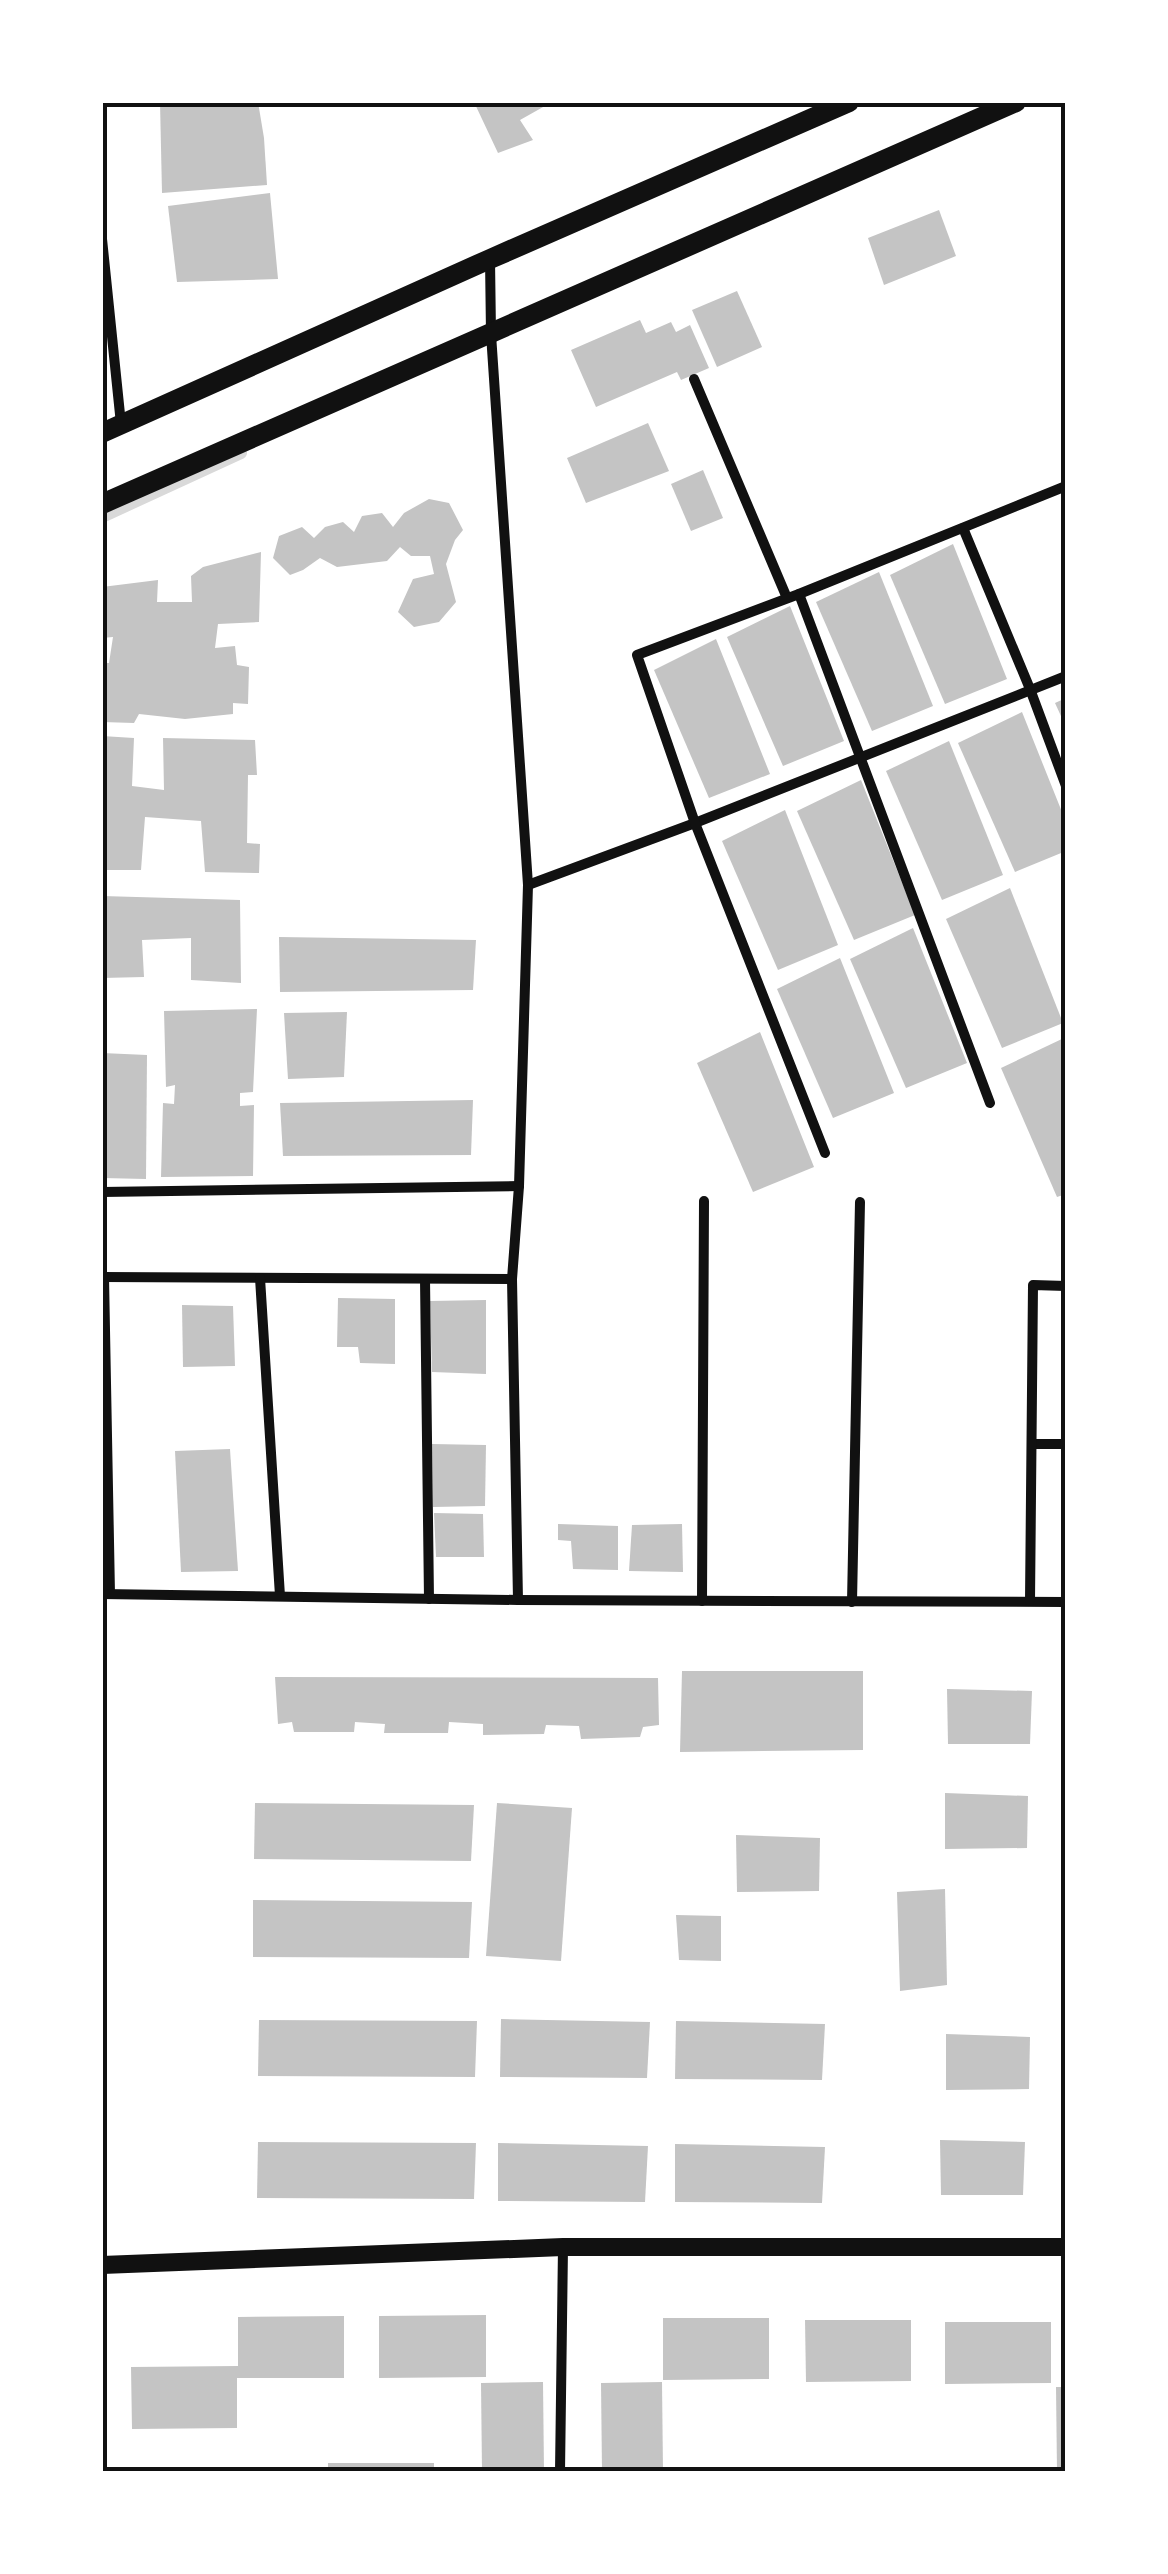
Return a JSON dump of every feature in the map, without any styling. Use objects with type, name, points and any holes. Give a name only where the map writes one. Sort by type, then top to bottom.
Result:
[{"type":"main road","points":[[112,429],[849,102]]},
{"type":"main road","points":[[102,504],[1016,102]]},
{"type":"street","points":[[102,239],[112,429]]},
{"type":"street","points":[[490,259],[491,334],[528,885],[519,1186],[512,1278],[518,1600]]},
{"type":"street","points":[[694,379],[787,598]]},
{"type":"street","points":[[825,1153],[696,822],[637,654],[799,594],[1066,486]]},
{"type":"street","points":[[963,528],[1066,786]]},
{"type":"street","points":[[799,594],[990,1103]]},
{"type":"street","points":[[528,885],[1066,676]]},
{"type":"street","points":[[102,1192],[519,1186]]},
{"type":"street","points":[[702,1601],[704,1202]]},
{"type":"street","points":[[852,1602],[860,1202]]},
{"type":"street","points":[[512,1278],[103,1278],[106,1594],[1066,1602]]},
{"type":"street","points":[[260,1278],[280,1596]]},
{"type":"street","points":[[425,1279],[430,1598]]},
{"type":"street","points":[[1030,1600],[1034,1444],[1032,1286],[1066,1286]]},
{"type":"street","points":[[1034,1444],[1066,1444]]},
{"type":"street","points":[[102,2265],[563,2247],[1066,2247]]},
{"type":"street","points":[[560,2472],[563,2247]]},
{"type":"building","points":[[160,102],[258,102],[267,185],[162,193]]},
{"type":"building","points":[[474,102],[552,102],[520,120],[533,140],[498,153]]},
{"type":"building","points":[[270,193],[278,279],[177,282],[168,206]]},
{"type":"building","points":[[939,210],[956,256],[884,285],[868,238]]},
{"type":"building","points":[[737,291],[762,347],[717,367],[692,310]]},
{"type":"building","points":[[640,320],[646,333],[671,322],[676,332],[690,325],[709,368],[681,380],[677,372],[596,407],[571,350]]},
{"type":"building","points":[[648,423],[669,471],[586,503],[567,458]]},
{"type":"building","points":[[703,470],[723,518],[691,531],[671,484]]},
{"type":"building","points":[[429,499],[449,503],[463,530],[446,564],[456,602],[439,622],[414,627],[398,612],[413,579],[434,574],[430,556],[411,556],[400,547],[387,561],[337,567],[320,558],[290,575],[273,558],[279,536],[302,527],[314,538],[325,527],[343,522],[354,532],[362,516],[382,513],[393,527],[404,513]]},
{"type":"building","points":[[953,544],[1007,679],[945,704],[890,575]]},
{"type":"building","points":[[261,552],[259,622],[218,624],[215,648],[235,646],[237,665],[249,667],[248,704],[233,703],[233,714],[185,719],[139,714],[134,723],[102,722],[102,663],[109,663],[113,637],[102,638],[102,587],[158,580],[157,602],[192,602],[191,576],[203,567]]},
{"type":"building","points":[[879,572],[933,706],[872,731],[816,602]]},
{"type":"building","points":[[790,606],[844,741],[783,766],[727,637]]},
{"type":"building","points":[[716,639],[770,774],[709,798],[654,670]]},
{"type":"building","points":[[1066,698],[1066,727],[1055,703]]},
{"type":"building","points":[[1022,712],[1066,822],[1066,851],[1015,872],[958,743]]},
{"type":"building","points":[[102,736],[134,738],[132,786],[164,790],[163,738],[255,740],[257,775],[248,775],[247,843],[260,844],[259,873],[205,872],[201,821],[145,817],[141,870],[102,870]]},
{"type":"building","points":[[949,741],[1003,875],[942,900],[886,771]]},
{"type":"building","points":[[861,780],[915,915],[854,940],[797,811]]},
{"type":"building","points":[[785,810],[838,945],[778,970],[722,841]]},
{"type":"building","points":[[1010,888],[1063,1023],[1002,1048],[946,919]]},
{"type":"building","points":[[102,896],[240,900],[241,983],[191,980],[191,938],[142,940],[144,977],[102,978]]},
{"type":"building","points":[[913,928],[967,1063],[906,1088],[850,959]]},
{"type":"building","points":[[279,937],[476,940],[473,990],[280,992]]},
{"type":"building","points":[[840,958],[894,1093],[833,1118],[777,989]]},
{"type":"building","points":[[257,1009],[253,1092],[240,1093],[240,1106],[254,1105],[253,1176],[161,1177],[163,1103],[174,1104],[175,1085],[166,1087],[164,1011]]},
{"type":"building","points":[[347,1012],[344,1077],[288,1079],[284,1013]]},
{"type":"building","points":[[760,1032],[814,1167],[753,1192],[697,1063]]},
{"type":"building","points":[[1064,1038],[1066,1194],[1057,1197],[1001,1068]]},
{"type":"building","points":[[102,1053],[147,1055],[146,1179],[102,1178]]},
{"type":"building","points":[[473,1100],[471,1155],[283,1156],[280,1103]]},
{"type":"building","points":[[338,1298],[395,1299],[395,1364],[360,1363],[358,1347],[337,1347]]},
{"type":"building","points":[[486,1300],[486,1374],[432,1372],[430,1301]]},
{"type":"building","points":[[182,1305],[233,1306],[235,1366],[183,1367]]},
{"type":"building","points":[[432,1444],[486,1445],[485,1506],[433,1507]]},
{"type":"building","points":[[230,1449],[238,1571],[181,1572],[175,1451]]},
{"type":"building","points":[[434,1513],[483,1514],[484,1557],[436,1557]]},
{"type":"building","points":[[558,1524],[618,1526],[618,1570],[573,1569],[571,1541],[558,1540]]},
{"type":"building","points":[[682,1524],[683,1572],[629,1571],[632,1525]]},
{"type":"building","points":[[682,1671],[863,1671],[863,1750],[680,1752]]},
{"type":"building","points":[[275,1677],[658,1678],[659,1725],[643,1727],[640,1737],[581,1739],[579,1726],[546,1725],[544,1734],[483,1735],[483,1724],[449,1722],[448,1733],[384,1733],[385,1724],[355,1722],[354,1732],[294,1732],[292,1722],[278,1724]]},
{"type":"building","points":[[947,1689],[1032,1691],[1030,1744],[948,1744]]},
{"type":"building","points":[[945,1793],[1028,1796],[1027,1848],[945,1849]]},
{"type":"building","points":[[255,1803],[474,1805],[471,1861],[254,1859]]},
{"type":"building","points":[[497,1803],[572,1808],[561,1961],[486,1956]]},
{"type":"building","points":[[736,1835],[820,1838],[819,1891],[737,1892]]},
{"type":"building","points":[[945,1889],[947,1985],[900,1991],[897,1892]]},
{"type":"building","points":[[253,1900],[472,1902],[469,1958],[253,1957]]},
{"type":"building","points":[[676,1915],[721,1916],[721,1961],[679,1960]]},
{"type":"building","points":[[501,2019],[650,2022],[647,2078],[500,2077]]},
{"type":"building","points":[[259,2020],[477,2021],[475,2077],[258,2076]]},
{"type":"building","points":[[676,2021],[825,2024],[822,2080],[675,2079]]},
{"type":"building","points":[[946,2034],[1030,2037],[1029,2089],[946,2090]]},
{"type":"building","points":[[940,2140],[1025,2142],[1023,2195],[941,2195]]},
{"type":"building","points":[[258,2142],[476,2143],[474,2199],[257,2198]]},
{"type":"building","points":[[498,2143],[648,2146],[645,2202],[498,2201]]},
{"type":"building","points":[[675,2144],[825,2147],[822,2203],[675,2202]]},
{"type":"building","points":[[486,2315],[486,2377],[379,2378],[379,2316]]},
{"type":"building","points":[[344,2316],[344,2378],[237,2378],[237,2428],[132,2429],[131,2367],[238,2366],[238,2317]]},
{"type":"building","points":[[663,2318],[769,2318],[769,2379],[663,2380]]},
{"type":"building","points":[[805,2320],[911,2320],[911,2381],[806,2382]]},
{"type":"building","points":[[945,2322],[1051,2322],[1051,2383],[945,2384]]},
{"type":"building","points":[[543,2382],[544,2472],[482,2472],[481,2383]]},
{"type":"building","points":[[662,2382],[663,2472],[602,2472],[601,2383]]},
{"type":"building","points":[[1056,2387],[1066,2387],[1066,2472],[1057,2472]]},
{"type":"building","points":[[328,2463],[434,2463],[434,2472],[328,2472]]},
{"type":"waterway","points":[[102,517],[241,453]]}]
